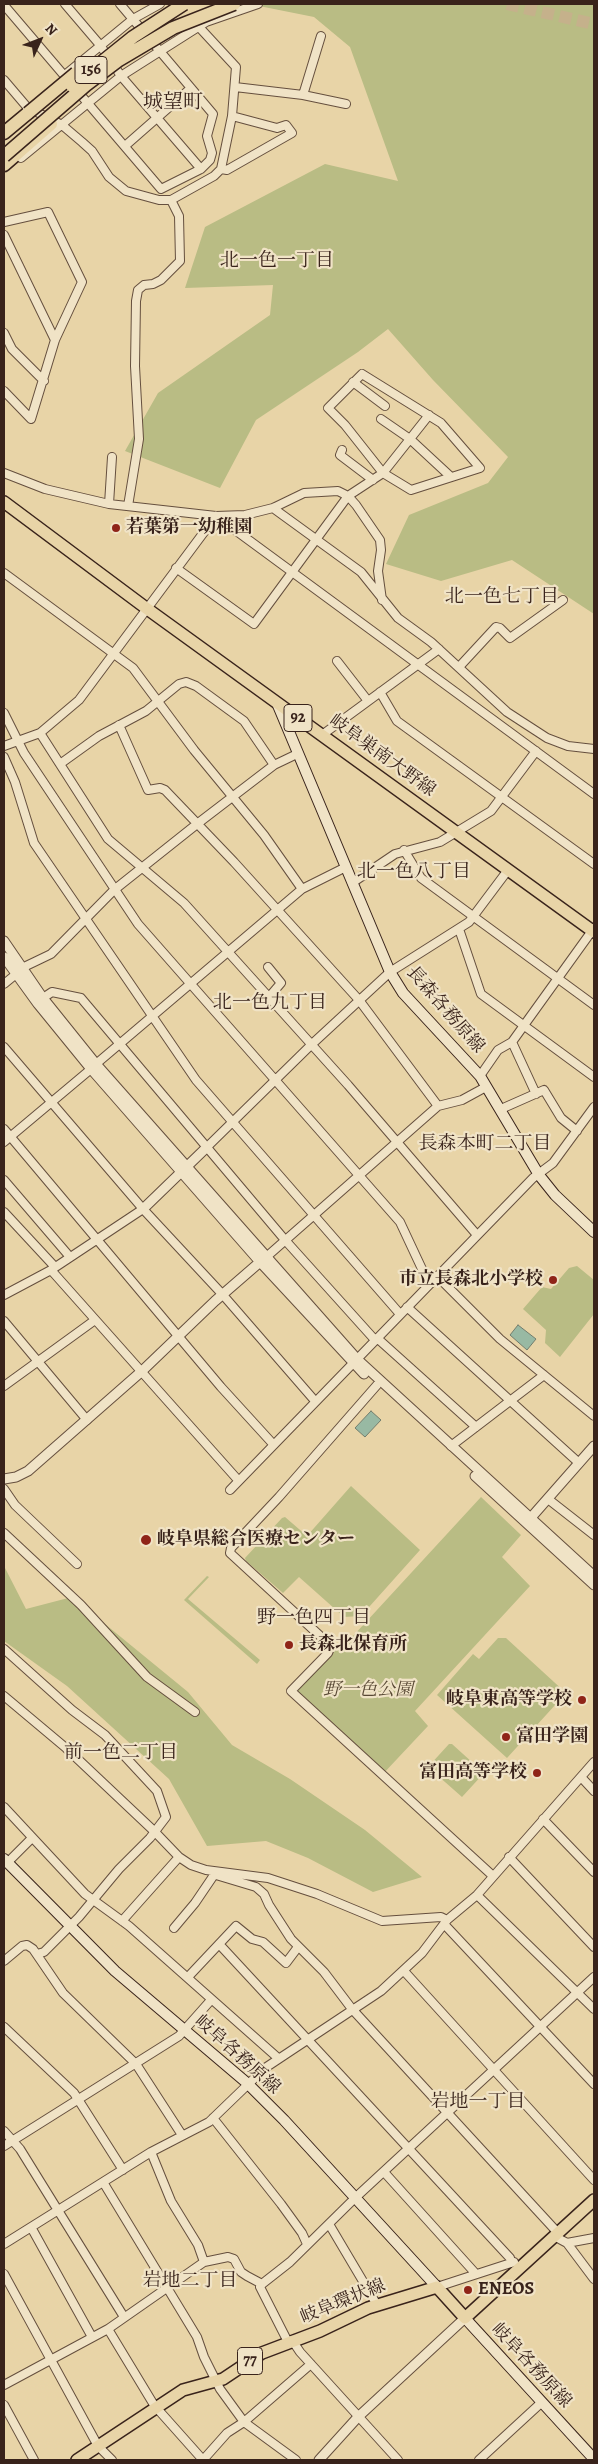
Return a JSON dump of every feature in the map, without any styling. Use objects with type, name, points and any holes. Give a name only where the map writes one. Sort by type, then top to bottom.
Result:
[{"type":"highway","name":"156","points":[[4,134],[27,110],[110,45],[174,4]]},
{"type":"highway","name":"156","points":[[4,144],[111,53],[184,4]]},
{"type":"highway","name":"156","points":[[4,156],[103,72],[173,28],[231,9]]},
{"type":"highway","name":"156","points":[[4,165],[57,125],[141,52],[166,37],[173,28]]},
{"type":"main road","name":"岐阜巣南大野線","points":[[4,502],[146,608],[594,930]]},
{"type":"main road","name":"長森各務原線","points":[[276,702],[297,754],[304,764],[344,868],[390,972],[403,993],[480,1076],[539,1175],[555,1195],[594,1232]]},
{"type":"main road","name":"岐阜各務原線","points":[[5,1861],[115,1971],[247,2083],[437,2287]]},
{"type":"main road","points":[[437,2287],[465,2318],[594,2200]]},
{"type":"main road","name":"岐阜環状線","points":[[77,2460],[184,2390],[223,2379],[262,2353],[320,2331],[377,2305],[437,2287]]},
{"type":"main road","name":"岐阜各務原線","points":[[465,2318],[594,2459]]},
{"type":"street","points":[[65,4],[100,45],[121,76],[201,169]]},
{"type":"street","points":[[4,5],[161,189],[201,169],[210,160],[212,153],[207,136],[213,114],[120,4]]},
{"type":"street","points":[[4,126],[27,110],[64,75],[133,19],[160,4]]},
{"type":"street","points":[[227,4],[231,9]]},
{"type":"street","points":[[4,172],[57,125],[88,104],[121,76],[231,9],[258,4]]},
{"type":"street","points":[[4,80],[27,110],[57,125],[92,151],[109,177],[126,190],[159,200],[171,200],[214,176],[221,170],[232,116],[236,67],[199,27]]},
{"type":"street","points":[[303,95],[322,36]]},
{"type":"street","points":[[235,87],[303,95],[346,104]]},
{"type":"street","points":[[125,146],[191,88]]},
{"type":"street","points":[[221,170],[227,170],[292,134],[286,125],[278,128],[232,116]]},
{"type":"street","points":[[128,506],[139,439],[135,366],[136,301],[138,290],[144,284],[153,284],[161,280],[180,261],[179,216],[171,200]]},
{"type":"street","points":[[4,222],[48,212],[82,282],[55,340],[44,381],[30,419],[4,391]]},
{"type":"street","points":[[4,235],[55,340]]},
{"type":"street","points":[[4,333],[8,351],[44,381]]},
{"type":"street","points":[[362,374],[442,423],[480,468],[411,490],[382,472],[345,425],[328,408],[353,382],[362,374]]},
{"type":"street","points":[[353,382],[385,406]]},
{"type":"street","points":[[176,568],[254,624],[348,496],[382,472],[429,415]]},
{"type":"street","points":[[381,419],[410,439],[451,477]]},
{"type":"street","points":[[342,450],[340,455],[373,480]]},
{"type":"street","points":[[109,504],[112,457]]},
{"type":"street","points":[[4,472],[45,489],[109,504],[216,516],[245,515],[273,508],[304,493],[334,490],[348,496],[380,540],[381,550],[378,572],[382,600]]},
{"type":"street","points":[[273,508],[360,572],[398,618],[439,649],[507,712],[538,733],[568,746],[594,750]]},
{"type":"street","points":[[4,746],[40,733],[79,700],[216,516]]},
{"type":"street","points":[[216,516],[594,794]]},
{"type":"street","points":[[5,575],[114,652],[133,668],[232,798],[264,835],[302,889]]},
{"type":"street","points":[[459,667],[496,627],[500,628],[510,638],[563,600]]},
{"type":"street","points":[[322,734],[439,649]]},
{"type":"street","points":[[337,661],[368,701]]},
{"type":"street","points":[[60,764],[85,745],[146,711],[179,684],[186,682],[196,686],[244,721],[274,764]]},
{"type":"street","points":[[380,692],[397,721],[594,864]]},
{"type":"street","points":[[4,713],[17,741],[138,924],[400,1222],[429,1284]]},
{"type":"street","points":[[119,725],[148,790],[160,788],[165,790],[359,1000],[438,1106]]},
{"type":"street","points":[[40,733],[108,839],[184,903],[269,997],[477,1235]]},
{"type":"street","points":[[352,883],[404,850],[440,842],[491,811],[536,751]]},
{"type":"street","points":[[4,984],[18,971],[51,954],[114,890],[197,824],[274,764],[297,754]]},
{"type":"street","points":[[4,758],[15,782],[30,835],[196,1080],[231,1123],[400,1314]]},
{"type":"street","points":[[404,850],[421,878],[594,1004]]},
{"type":"street","points":[[7,1139],[122,1044],[302,889],[344,868]]},
{"type":"street","points":[[4,1295],[53,1268],[143,1209],[311,1045],[390,972],[459,929],[474,917],[508,870]]},
{"type":"street","points":[[459,929],[481,994],[594,1077]]},
{"type":"street","points":[[480,1076],[498,1050],[512,1042],[594,930]]},
{"type":"street","points":[[4,941],[18,971],[94,1067],[354,1361],[377,1385],[529,1520],[593,1571]]},
{"type":"street","points":[[4,957],[43,998],[94,1067]]},
{"type":"street","points":[[268,967],[281,983],[269,997]]},
{"type":"street","points":[[43,998],[52,992],[81,998],[122,1044],[206,1148],[285,1240],[376,1339],[476,1427]]},
{"type":"street","points":[[512,1042],[536,1094]]},
{"type":"street","points":[[4,1047],[143,1209],[223,1295],[315,1401]]},
{"type":"street","points":[[4,1479],[16,1477],[28,1471],[142,1372],[223,1295],[438,1106],[462,1100],[484,1088]]},
{"type":"street","points":[[501,1109],[546,1091],[561,1118],[577,1131]]},
{"type":"street","points":[[230,1490],[477,1235],[553,1163],[594,1107]]},
{"type":"street","points":[[4,1129],[7,1139],[273,1444]]},
{"type":"street","points":[[4,1180],[70,1257]]},
{"type":"street","points":[[4,1212],[95,1320],[238,1480]]},
{"type":"street","points":[[437,1276],[500,1339],[594,1416]]},
{"type":"street","points":[[407,1307],[579,1464]]},
{"type":"street","points":[[4,1386],[95,1320]]},
{"type":"street","points":[[4,1321],[87,1420]]},
{"type":"street","points":[[354,1361],[451,1446],[594,1585]]},
{"type":"street","points":[[451,1446],[544,1375]]},
{"type":"street","points":[[377,1385],[279,1497],[231,1548],[230,1553],[331,1646],[328,1653],[291,1691],[493,1876]]},
{"type":"street","points":[[529,1520],[594,1446]]},
{"type":"street","points":[[4,1489],[14,1505],[77,1564]]},
{"type":"street","points":[[548,1498],[594,1535]]},
{"type":"street","points":[[4,1533],[81,1605],[147,1677],[195,1712]]},
{"type":"street","points":[[4,1649],[72,1710],[105,1735],[157,1791],[166,1817],[155,1832],[119,1869],[95,1900],[44,1952],[37,1954]]},
{"type":"street","points":[[4,1696],[66,1748],[179,1857],[191,1865],[256,1887],[264,1894],[269,1905],[298,1947],[324,1972],[352,2009],[556,2235],[567,2243],[594,2279]]},
{"type":"street","points":[[4,2244],[151,2152],[209,2122],[247,2083],[278,2058],[381,1991],[422,1953],[446,1922],[477,1895],[594,1762]]},
{"type":"street","points":[[581,1777],[594,1791]]},
{"type":"street","points":[[4,1807],[85,1894],[122,1921],[188,1977],[211,2000],[278,2058]]},
{"type":"street","points":[[543,1819],[594,1872]]},
{"type":"street","points":[[5,1861],[32,1838]]},
{"type":"street","points":[[122,1921],[179,1857]]},
{"type":"street","points":[[509,1857],[594,1947]]},
{"type":"street","points":[[215,1873],[268,1878],[324,1896],[382,1921],[441,1917],[594,2084]]},
{"type":"street","points":[[174,1928],[215,1873]]},
{"type":"street","points":[[477,1895],[594,2009]]},
{"type":"street","points":[[188,1977],[219,1944],[221,1939],[236,1926],[252,1939],[263,1942],[286,1963],[298,1947]]},
{"type":"street","points":[[219,1944],[510,2258],[511,2263]]},
{"type":"street","points":[[4,1961],[22,1946],[27,1945],[37,1954],[63,1993],[136,2064],[182,2135]]},
{"type":"street","points":[[404,1971],[594,2180]]},
{"type":"street","points":[[398,2460],[290,2341],[260,2287],[290,2262],[356,2198],[594,1977]]},
{"type":"street","points":[[4,2146],[136,2064],[186,2030],[211,2000]]},
{"type":"street","points":[[4,2027],[79,2100],[123,2170]]},
{"type":"street","points":[[213,2118],[282,2204],[302,2233],[307,2244]]},
{"type":"street","points":[[4,2131],[13,2140],[124,2317]]},
{"type":"street","points":[[151,2152],[171,2201],[198,2245],[204,2262]]},
{"type":"street","points":[[384,2172],[476,2274]]},
{"type":"street","points":[[103,2182],[197,2337],[215,2382],[244,2422],[296,2460]]},
{"type":"street","points":[[329,2224],[377,2305]]},
{"type":"street","points":[[31,2227],[92,2337]]},
{"type":"street","points":[[567,2243],[594,2238]]},
{"type":"street","points":[[4,2385],[108,2329],[166,2286],[204,2262],[228,2257],[234,2259],[241,2272],[262,2284]]},
{"type":"street","points":[[437,2287],[511,2263],[526,2263]]},
{"type":"street","points":[[4,2274],[98,2446],[112,2460]]},
{"type":"street","points":[[319,2460],[358,2417],[465,2318]]},
{"type":"street","points":[[108,2329],[157,2408],[203,2460],[227,2433],[244,2422],[311,2364]]},
{"type":"street","points":[[479,2460],[542,2402]]},
{"type":"street","points":[[4,2405],[34,2460]]},
{"type":"green space","points":[[249,4],[594,4],[594,614],[512,560],[441,581],[386,564],[409,515],[488,483],[508,457],[433,380],[388,329],[358,352],[256,420],[220,488],[125,451],[158,393],[270,315],[273,285],[185,288],[205,227],[325,164],[398,181],[350,47],[314,17]]},
{"type":"green space","points":[[577,1266],[594,1280],[594,1314],[560,1357],[545,1343],[546,1330],[523,1309],[542,1287],[551,1289],[569,1268]]},
{"type":"green space","points":[[351,1486],[420,1550],[361,1616],[344,1617],[299,1577],[283,1593],[246,1561],[245,1558],[282,1518],[285,1517],[307,1536]]},
{"type":"green space","name":"野一色公園","points":[[481,1497],[521,1535],[502,1557],[530,1586],[415,1711],[428,1726],[382,1775],[294,1692],[338,1645],[342,1648]]},
{"type":"green space","points":[[4,1566],[26,1609],[72,1597],[188,1692],[232,1745],[290,1779],[365,1830],[422,1877],[373,1892],[308,1858],[266,1841],[207,1846],[169,1779],[67,1686],[4,1641]]},
{"type":"green space","points":[[207,1576],[209,1577],[188,1599],[260,1660],[257,1664],[184,1600]]},
{"type":"green space","points":[[498,1638],[506,1638],[566,1693],[507,1758],[437,1695],[473,1654],[479,1659]]},
{"type":"green space","points":[[449,1744],[452,1744],[484,1773],[462,1797],[428,1767]]},
{"type":"shaded area","points":[[518,1325],[536,1339],[527,1350],[510,1335]]},
{"type":"shaded area","points":[[371,1411],[381,1420],[365,1437],[355,1428]]},
{"type":"tunnel","points":[[507,4],[594,24]]},
{"type":"place","name":"若葉第一幼稚園","points":[[116,528]]},
{"type":"place","name":"市立長森北小学校","points":[[553,1280]]},
{"type":"place","name":"岐阜県総合医療センター","points":[[146,1540]]},
{"type":"place","name":"長森北保育所","points":[[289,1645]]},
{"type":"place","name":"岐阜東高等学校","points":[[582,1700]]},
{"type":"place","name":"富田学園","points":[[506,1737]]},
{"type":"place","name":"富田高等学校","points":[[537,1773]]},
{"type":"place","name":"ENEOS","points":[[468,2290]]},
{"type":"district","name":"城望町","points":[[173,103]]},
{"type":"district","name":"北一色一丁目","points":[[277,261]]},
{"type":"district","name":"北一色七丁目","points":[[502,597]]},
{"type":"district","name":"北一色八丁目","points":[[414,872]]},
{"type":"district","name":"北一色九丁目","points":[[270,1003]]},
{"type":"district","name":"長森本町二丁目","points":[[485,1144]]},
{"type":"district","name":"野一色四丁目","points":[[314,1618]]},
{"type":"district","name":"前一色二丁目","points":[[121,1753]]},
{"type":"district","name":"岩地一丁目","points":[[478,2102]]},
{"type":"district","name":"岩地二丁目","points":[[190,2281]]}]
